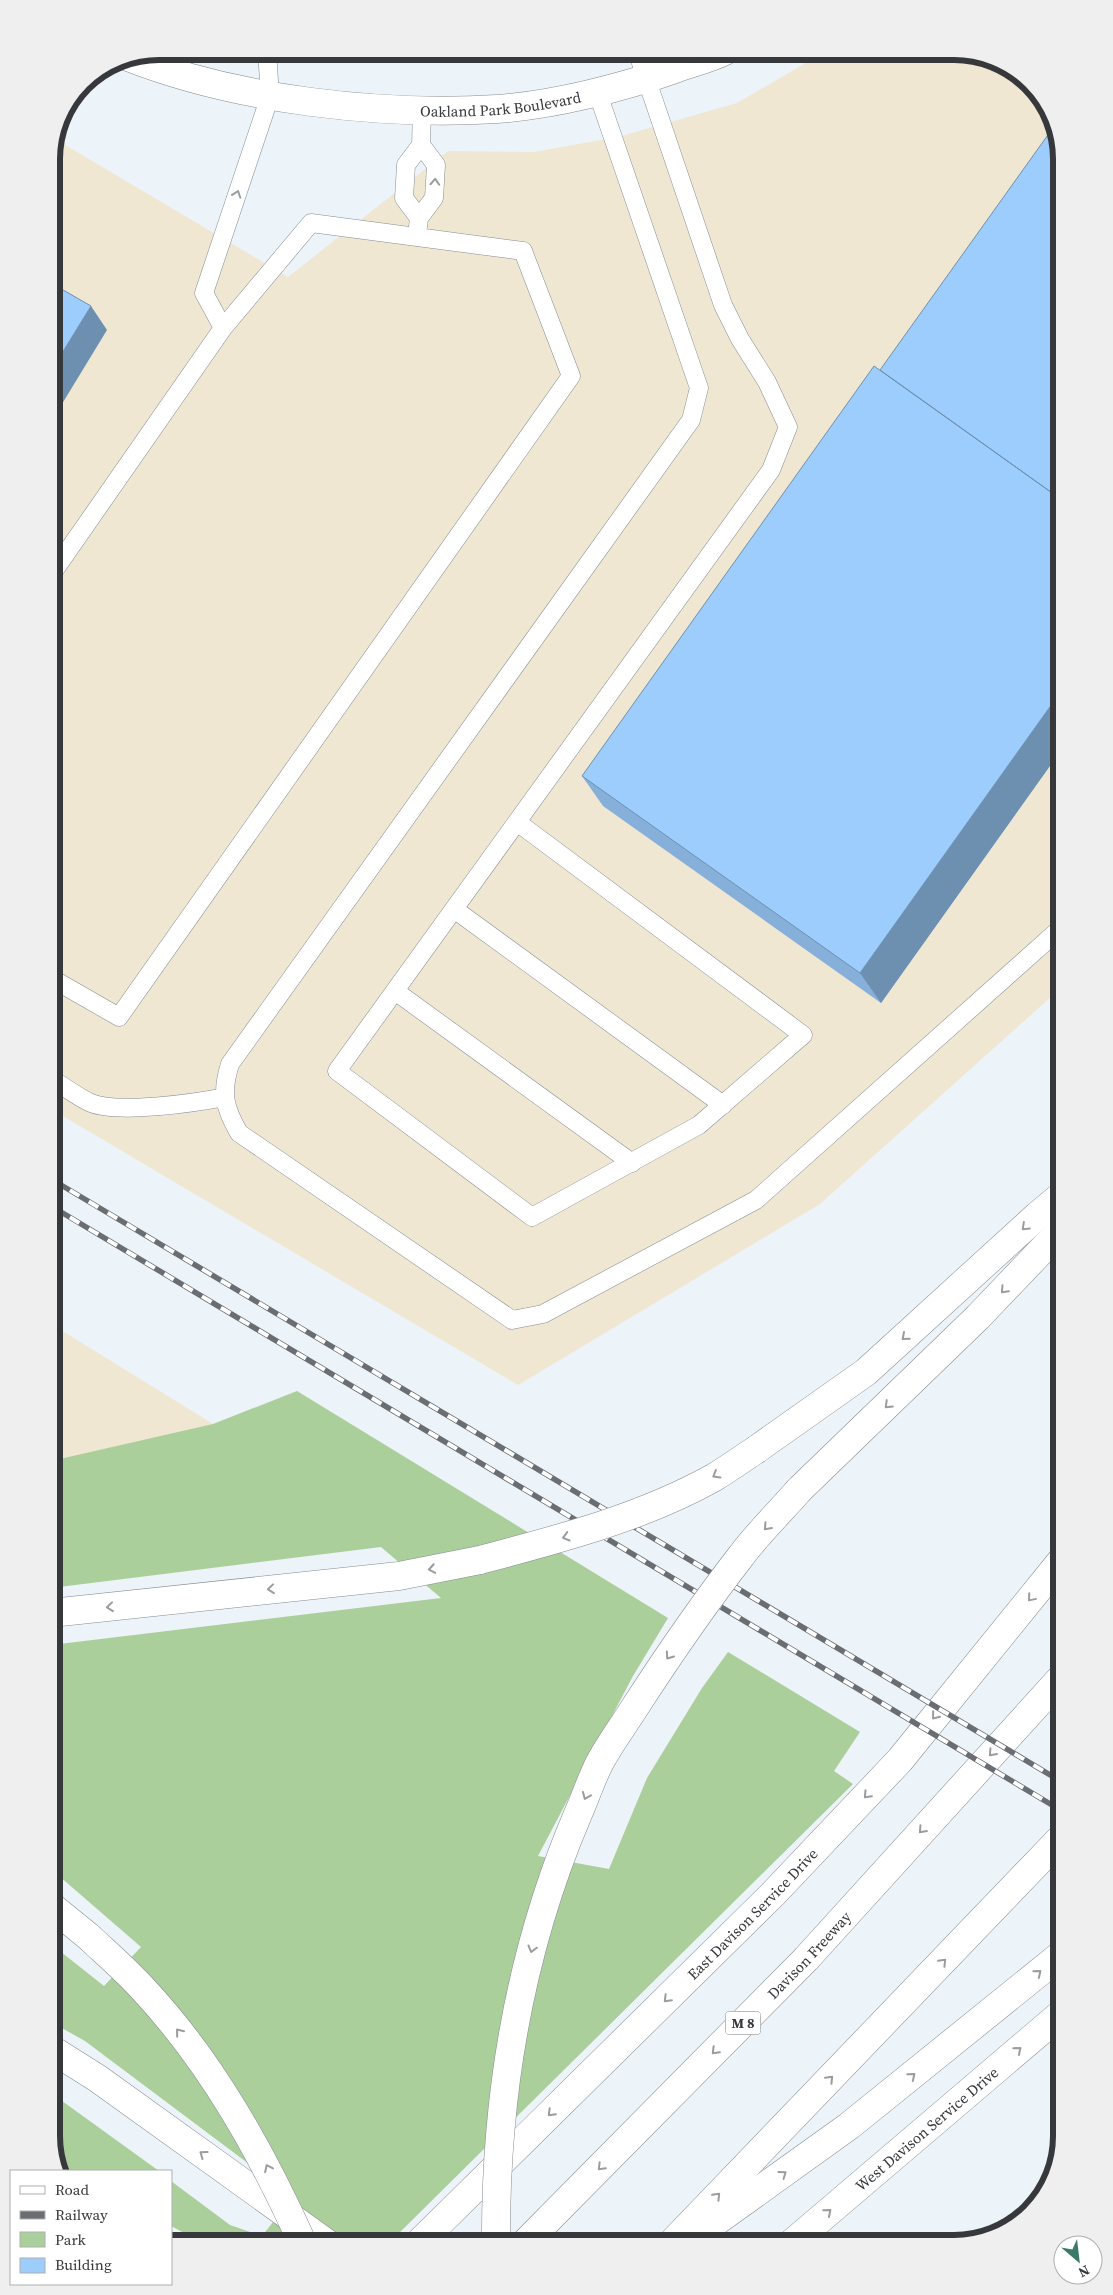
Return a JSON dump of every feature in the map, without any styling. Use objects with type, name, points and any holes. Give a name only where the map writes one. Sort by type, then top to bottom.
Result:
[{"type":"main road","name":"Oakland Park Boulevard","points":[[140,62],[198,80],[270,96],[422,110],[499,108],[574,97],[646,79],[700,60]]},
{"type":"main road","points":[[60,1612],[399,1576],[480,1560],[573,1535],[654,1506],[712,1478],[757,1449],[866,1372],[1053,1202]]},
{"type":"main road","points":[[496,2235],[496,2165],[500,2117],[508,2055],[521,1991],[544,1907],[565,1844],[599,1764],[650,1684],[742,1554],[799,1490],[982,1313],[1053,1238]]},
{"type":"main road","name":"East Davison Service Drive","points":[[427,2235],[773,1894],[900,1760],[1053,1571]]},
{"type":"main road","name":"Davison Freeway","points":[[533,2235],[806,1959],[1053,1686]]},
{"type":"main road","points":[[680,2235],[1053,1847]]},
{"type":"main road","points":[[60,1913],[89,1937],[144,1990],[198,2055],[312,2235]]},
{"type":"main road","points":[[698,2235],[849,2126],[1053,1961]]},
{"type":"main road","name":"West Davison Service Drive","points":[[802,2235],[1053,2021]]},
{"type":"main road","points":[[60,2055],[97,2078],[308,2235]]},
{"type":"lane","points":[[223,328],[204,293],[270,96],[268,60]]},
{"type":"lane","points":[[517,822],[803,1035],[700,1126],[532,1218],[337,1071],[771,470],[788,427],[767,382],[740,339],[723,305],[640,60]]},
{"type":"lane","points":[[597,91],[698,388],[692,420],[230,1064],[224,1086],[227,1112],[239,1133],[512,1320],[543,1314],[756,1200],[1053,935]]},
{"type":"lane","points":[[419,218],[404,198],[406,165],[421,145],[422,110]]},
{"type":"lane","points":[[418,237],[419,218],[434,198],[436,174],[436,165],[421,145]]},
{"type":"lane","points":[[60,562],[223,328],[311,223],[523,251],[571,376],[119,1017],[60,983]]},
{"type":"lane","points":[[454,908],[723,1105]]},
{"type":"lane","points":[[395,991],[632,1163]]},
{"type":"lane","points":[[60,1083],[92,1103],[117,1106],[193,1103],[225,1097]]},
{"type":"shaded area","points":[[811,60],[960,60],[986,65],[1009,77],[1024,89],[1032,99],[1048,127],[1053,159],[1053,995],[820,1204],[518,1385],[60,1114],[60,153],[62,143],[288,277],[448,151],[534,152],[618,137],[737,103]]},
{"type":"shaded area","points":[[60,1330],[218,1427],[60,1459]]},
{"type":"green space","points":[[297,1391],[668,1618],[633,1676],[538,1856],[609,1869],[647,1778],[702,1688],[728,1652],[860,1732],[834,1771],[853,1784],[397,2235],[263,2235],[293,2197],[85,2041],[60,2027],[60,1951],[104,1986],[141,1947],[60,1877],[60,1644],[441,1598],[381,1547],[60,1587],[60,1459],[213,1424]]},
{"type":"green space","points":[[60,2100],[158,2170],[66,2170],[60,2142]]},
{"type":"green space","points":[[172,2182],[230,2225],[259,2235],[188,2235],[172,2227]]},
{"type":"building","points":[[1049,133],[1053,159],[1053,494],[880,370]]},
{"type":"building","points":[[60,288],[91,306],[60,356]]},
{"type":"building","points":[[874,366],[1053,494],[1053,703],[860,973],[582,776]]},
{"type":"railway","points":[[60,1184],[1053,1777]]},
{"type":"railway","points":[[60,1211],[1053,1806]]}]
